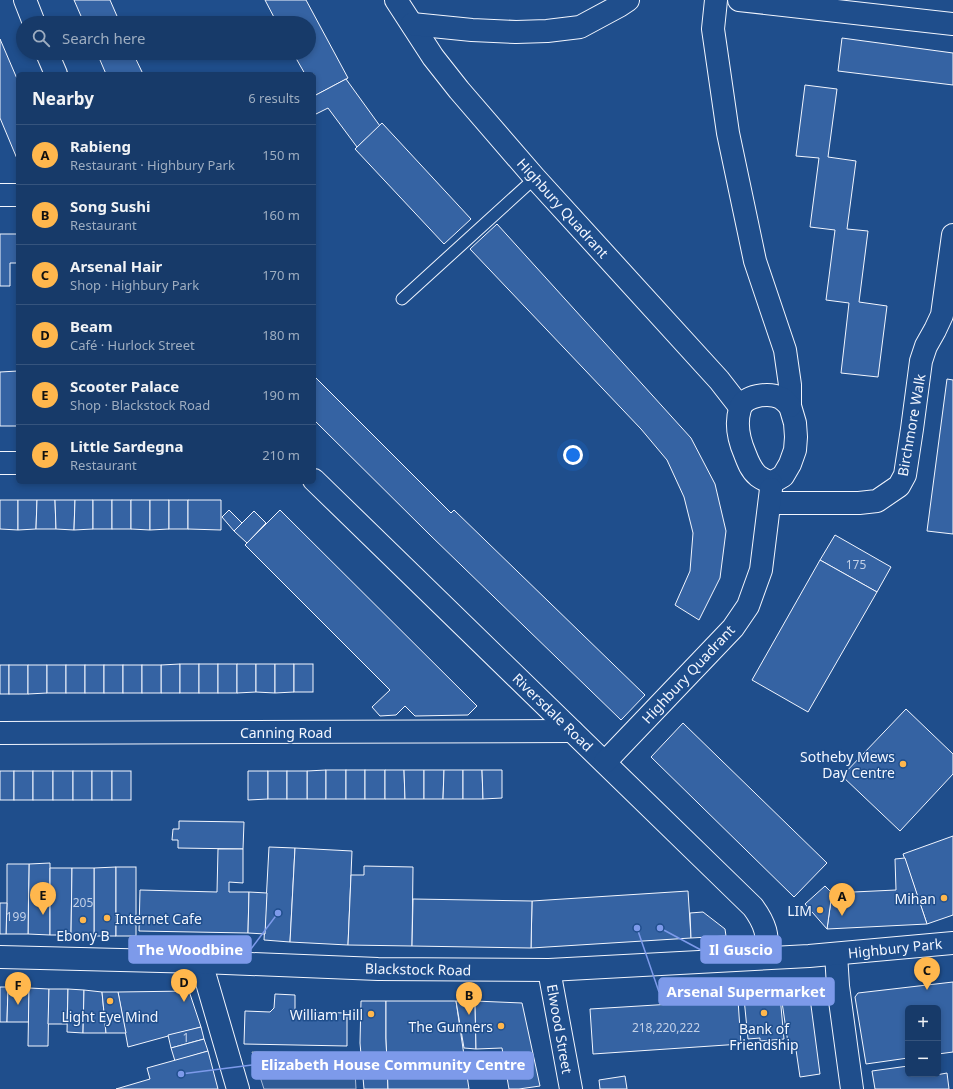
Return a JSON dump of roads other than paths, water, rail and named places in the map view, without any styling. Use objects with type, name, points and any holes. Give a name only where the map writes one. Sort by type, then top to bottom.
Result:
[{"type":"street","points":[[25,0],[31,16]]},
{"type":"street","name":"Highbury Quadrant","points":[[396,0],[437,62],[460,90],[535,178],[719,380],[740,407]]},
{"type":"street","points":[[412,24],[472,30],[516,32],[547,31],[580,27],[628,0]]},
{"type":"street","points":[[716,0],[713,29],[728,133],[755,261],[785,350],[790,385],[790,406],[795,423],[795,450],[790,464],[771,493],[750,466],[738,432],[737,420],[740,407],[746,400],[758,395],[770,395],[780,398],[790,406]]},
{"type":"street","points":[[739,0],[953,24]]},
{"type":"street","points":[[50,60],[55,72]]},
{"type":"street","points":[[0,195],[16,195]]},
{"type":"street","name":"Birchmore Walk","points":[[771,493],[859,503],[877,501],[899,486],[905,476],[921,361],[926,346],[942,315],[953,235]]},
{"type":"street","points":[[0,463],[16,463]]},
{"type":"street","name":"Riversdale Road","points":[[316,482],[753,907],[761,918],[765,928],[768,958]]},
{"type":"street","name":"Highbury Quadrant","points":[[605,762],[733,628],[748,606],[761,570],[771,493]]},
{"type":"street","name":"Canning Road","points":[[0,733],[572,731]]},
{"type":"street","name":"Highbury Park","points":[[836,954],[953,942]]},
{"type":"street","points":[[836,954],[838,986],[852,1089]]},
{"type":"street","name":"Blackstock Road","points":[[0,957],[201,962],[378,969],[549,970],[836,954]]},
{"type":"street","points":[[201,962],[238,1089]]},
{"type":"street","name":"Elwood Street","points":[[549,970],[571,1089]]},
{"type":"lane","points":[[402,299],[535,178]]},
{"type":"place","name":"Sotheby Mews Day Centre","points":[[903,764]]},
{"type":"place","name":"Mihan","points":[[944,898]]},
{"type":"place","name":"LIM","points":[[820,910]]},
{"type":"place","name":"The Woodbine","points":[[278,913]]},
{"type":"place","name":"Scooter Palace","points":[[43,915]]},
{"type":"place","name":"Rabieng","points":[[842,916]]},
{"type":"place","name":"Internet Cafe","points":[[107,918]]},
{"type":"place","name":"Ebony B","points":[[83,920]]},
{"type":"place","name":"Arsenal Supermarket","points":[[637,928]]},
{"type":"place","name":"Il Guscio","points":[[660,928]]},
{"type":"place","name":"Arsenal Hair","points":[[927,990]]},
{"type":"place","name":"Light Eye Mind","points":[[110,1001]]},
{"type":"place","name":"Beam","points":[[184,1002]]},
{"type":"place","name":"Little Sardegna","points":[[18,1005]]},
{"type":"place","name":"Bank of Friendship","points":[[764,1013]]},
{"type":"place","name":"William Hill","points":[[371,1014]]},
{"type":"place","name":"Song Sushi","points":[[469,1015]]},
{"type":"place","name":"The Gunners","points":[[501,1026]]},
{"type":"place","name":"Elizabeth House Community Centre","points":[[181,1074]]}]
